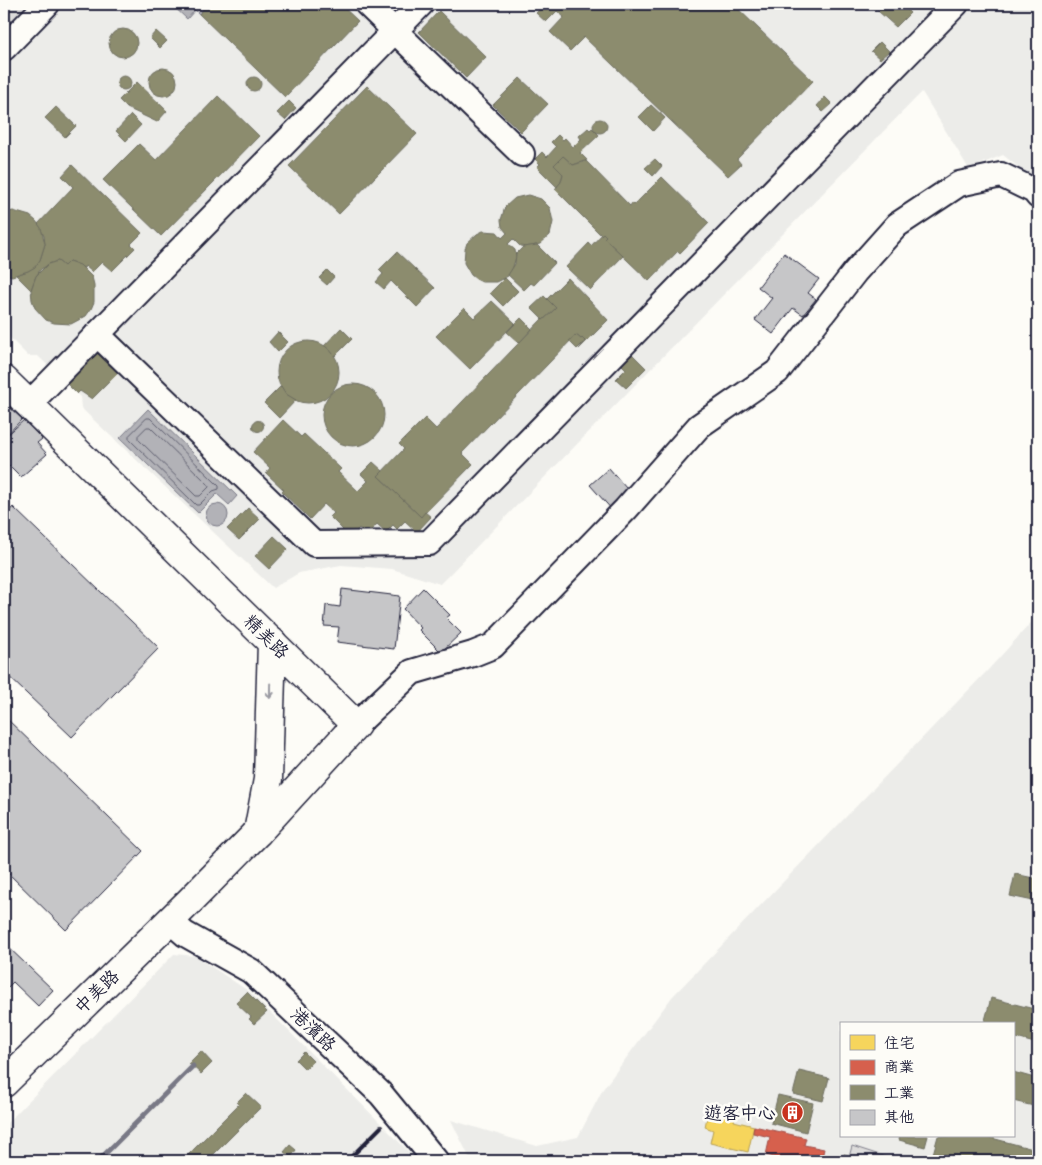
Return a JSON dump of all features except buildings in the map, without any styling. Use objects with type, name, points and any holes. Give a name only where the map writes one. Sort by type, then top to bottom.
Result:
[{"type":"main road","name":"精美路","points":[[4,380],[356,725]]},
{"type":"main road","points":[[258,832],[268,779],[272,642]]},
{"type":"main road","points":[[258,832],[356,725]]},
{"type":"main road","name":"中美路","points":[[4,1083],[258,832]]},
{"type":"street","points":[[4,48],[47,4]]},
{"type":"street","points":[[367,4],[522,154]]},
{"type":"street","points":[[28,405],[421,4]]},
{"type":"street","points":[[97,334],[314,544],[429,543],[956,4]]},
{"type":"street","points":[[356,725],[412,672],[473,654],[492,646],[626,510],[699,426],[777,372],[855,272],[898,225],[959,184],[1001,175],[1034,191],[1038,196]]},
{"type":"street","name":"港濱路","points":[[170,921],[185,934],[251,971],[381,1094],[436,1161]]},
{"type":"shaded area","points":[[4,4],[1038,4],[1038,183],[1003,155],[969,169],[922,92],[440,584],[392,569],[341,565],[299,573],[273,588],[81,408],[80,397],[38,356],[28,356],[4,332]]},
{"type":"shaded area","points":[[4,4],[29,4],[4,29]]},
{"type":"shaded area","points":[[1038,615],[1038,1161],[471,1161],[451,1120],[537,1146],[578,1137],[603,1089],[672,997],[988,670]]},
{"type":"shaded area","points":[[174,954],[195,956],[250,992],[411,1154],[415,1161],[4,1161],[4,1126]]},
{"type":"shaded area","points":[[852,1146],[898,1161],[848,1161]]},
{"type":"water","points":[[171,4],[208,4],[199,14],[195,10],[187,19]]},
{"type":"water","points":[[148,409],[237,496],[229,505],[217,494],[198,513],[120,438]]},
{"type":"water","points":[[213,504],[221,504],[228,511],[228,519],[221,526],[213,526],[206,519],[206,511]]},
{"type":"waterway","points":[[98,1161],[193,1066]]},
{"type":"railway","points":[[347,1161],[381,1127]]},
{"type":"place","name":"遊客中心","points":[[792,1113]]}]
